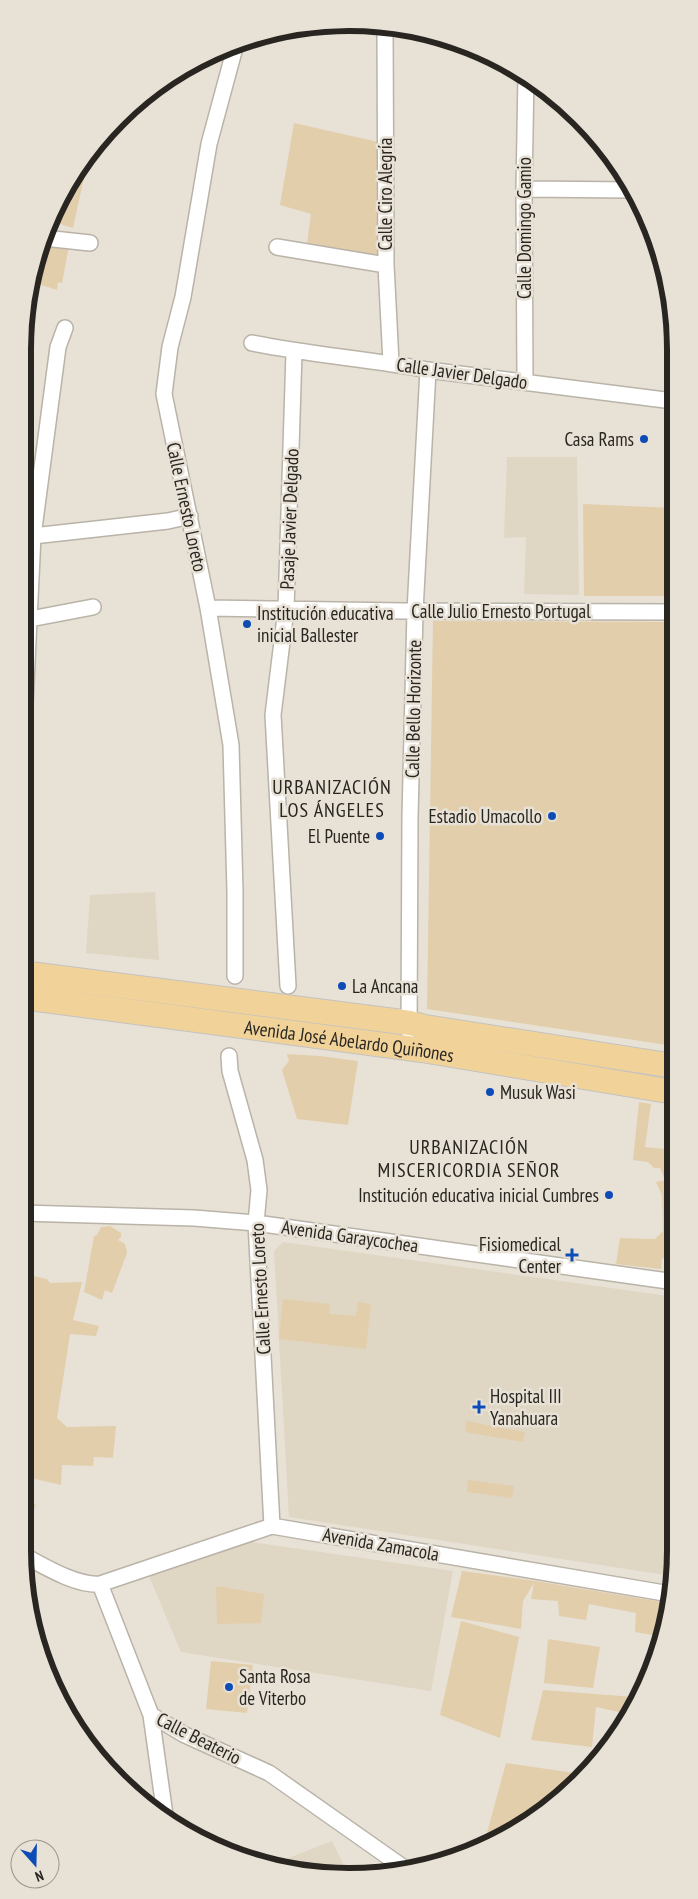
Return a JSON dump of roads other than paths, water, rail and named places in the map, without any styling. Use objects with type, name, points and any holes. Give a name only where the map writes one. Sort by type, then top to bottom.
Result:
[{"type":"main road","name":"Avenida José Abelardo Quiñones","points":[[31,973],[410,1024],[667,1065]]},
{"type":"main road","name":"Avenida José Abelardo Quiñones","points":[[31,998],[408,1048],[667,1091]]},
{"type":"street","name":"Calle Ciro Alegría","points":[[385,34],[386,265],[391,363]]},
{"type":"street","name":"Calle Ernesto Loreto","points":[[234,53],[209,144],[183,297],[170,347],[164,394],[208,608],[231,745],[235,976]]},
{"type":"street","name":"Calle Domingo Gamio","points":[[525,382],[524,189],[526,85]]},
{"type":"street","points":[[524,189],[624,190]]},
{"type":"street","points":[[51,239],[90,243]]},
{"type":"street","points":[[277,247],[386,265]]},
{"type":"street","points":[[31,591],[33,536],[58,346],[65,328]]},
{"type":"street","name":"Calle Javier Delgado","points":[[252,344],[294,352],[391,363],[428,370],[667,399]]},
{"type":"street","name":"Pasaje Javier Delgado","points":[[288,986],[273,715],[286,610],[294,352]]},
{"type":"street","name":"Calle Bello Horizonte","points":[[408,1048],[410,1024],[410,817],[415,611],[428,370]]},
{"type":"street","points":[[33,536],[168,521],[190,516]]},
{"type":"street","points":[[31,618],[92,607]]},
{"type":"street","name":"Calle Julio Ernesto Portugal","points":[[208,608],[667,612]]},
{"type":"street","name":"Calle Ernesto Loreto","points":[[229,1056],[230,1070],[255,1160],[258,1190],[256,1223],[272,1526]]},
{"type":"street","name":"Avenida Garaycochea","points":[[31,1213],[194,1218],[256,1223],[667,1281]]},
{"type":"street","name":"Avenida Zamacola","points":[[100,1584],[272,1526],[664,1593]]},
{"type":"street","points":[[31,1559],[90,1585],[100,1584]]},
{"type":"street","name":"Calle Beaterio","points":[[100,1584],[151,1715],[185,1735],[269,1773],[398,1864]]},
{"type":"street","points":[[151,1715],[164,1808]]},
{"type":"place","name":"Casa Rams","points":[[644,439]]},
{"type":"place","name":"Institución educativa inicial Ballester","points":[[247,624]]},
{"type":"place","name":"Estadio Umacollo","points":[[552,816]]},
{"type":"place","name":"El Puente","points":[[380,836]]},
{"type":"place","name":"La Ancana","points":[[342,986]]},
{"type":"place","name":"Musuk Wasi","points":[[490,1092]]},
{"type":"place","name":"Institución educativa inicial Cumbres","points":[[609,1195]]},
{"type":"place","name":"Fisiomedical Center","points":[[572,1255]]},
{"type":"place","name":"Hospital III Yanahuara","points":[[479,1407]]},
{"type":"place","name":"Santa Rosa de Viterbo","points":[[229,1687]]},
{"type":"district","name":"URBANIZACIÓN LOS ÁNGELES","points":[[332,798]]},
{"type":"district","name":"URBANIZACIÓN MISCERICORDIA SEÑOR","points":[[469,1158]]}]
